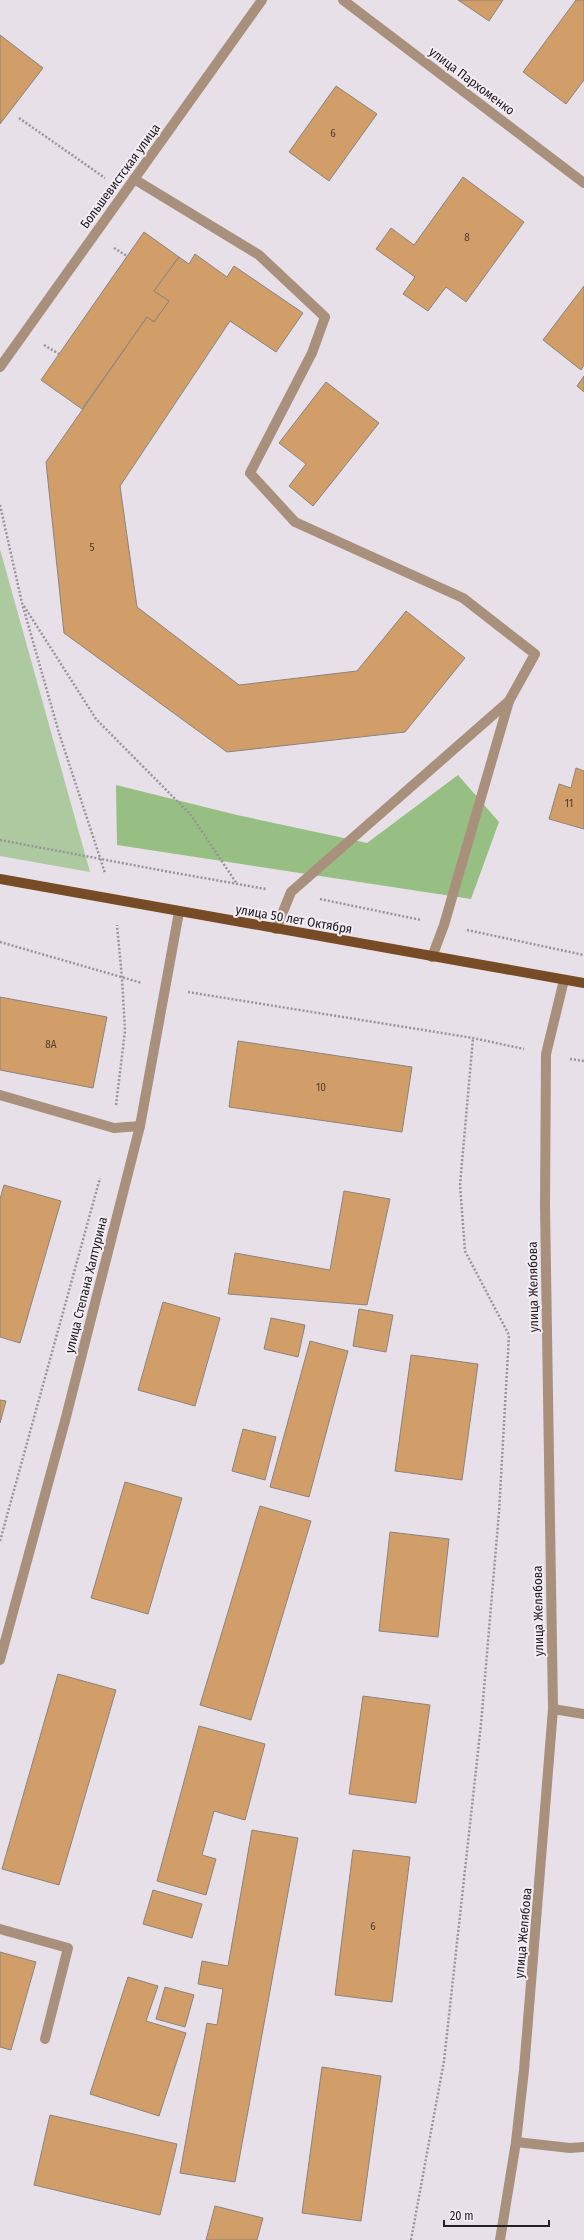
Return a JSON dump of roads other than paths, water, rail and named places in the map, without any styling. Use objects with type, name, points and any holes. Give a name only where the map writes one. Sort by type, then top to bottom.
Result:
[{"type":"main road","name":"улица 50 лет Октября","points":[[0,879],[584,983]]},
{"type":"street","name":"Большевистская улица","points":[[0,367],[262,0]]},
{"type":"street","name":"улица Пархоменко","points":[[343,0],[584,184]]},
{"type":"street","points":[[134,179],[259,254],[325,317],[312,353],[250,473],[294,522],[463,598],[535,654],[509,701],[444,925],[432,957]]},
{"type":"street","points":[[276,929],[291,892],[509,701]]},
{"type":"street","name":"улица Степана Халтурина","points":[[0,1660],[65,1421],[140,1126],[167,988],[179,912]]},
{"type":"street","name":"улица Желябова","points":[[500,2240],[516,2142],[538,1921],[553,1709],[545,1206],[546,1054],[564,980]]},
{"type":"street","points":[[0,1095],[114,1128],[140,1126]]},
{"type":"street","points":[[553,1709],[584,1714]]},
{"type":"street","points":[[0,1928],[68,1948],[45,2039]]},
{"type":"street","points":[[516,2142],[570,2148],[584,2147]]}]
